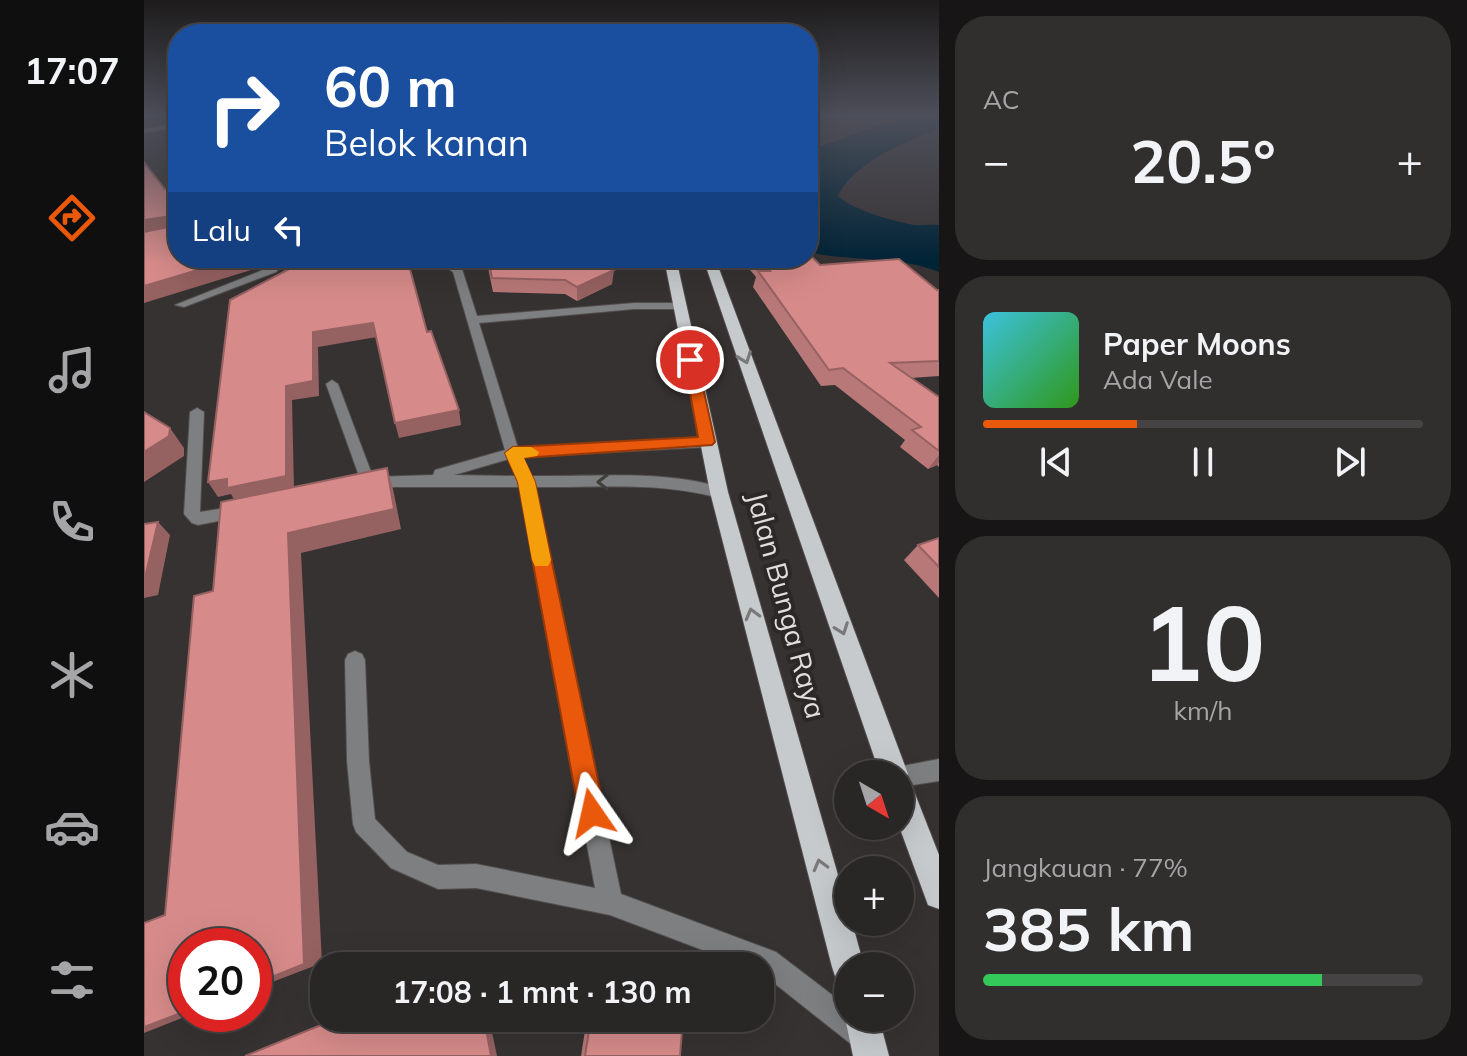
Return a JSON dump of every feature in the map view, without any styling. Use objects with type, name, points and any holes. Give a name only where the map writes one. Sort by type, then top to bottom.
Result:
[{"type":"main road","name":"Jalan Bunga Raya","points":[[672,268],[719,492],[844,952]]},
{"type":"main road","name":"Jalan Bunga Raya","points":[[713,268],[889,760]]},
{"type":"main road","points":[[914,820],[933,859],[939,894]]},
{"type":"street","points":[[180,305],[274,268]]},
{"type":"street","points":[[456,268],[513,453],[526,482],[610,903]]},
{"type":"street","points":[[471,320],[634,306],[680,306]]},
{"type":"street","points":[[332,384],[361,484],[427,478],[526,482],[691,482],[719,492]]},
{"type":"street","points":[[197,412],[192,514],[198,519],[209,519],[252,509]]},
{"type":"street","points":[[427,478],[513,453],[707,442]]},
{"type":"street","points":[[355,660],[358,761],[364,824],[399,860],[438,877],[476,876],[610,903],[767,961],[867,1037]]},
{"type":"street","points":[[914,774],[939,770]]},
{"type":"water","points":[[818,164],[867,164],[843,187],[836,200],[843,212],[853,220],[881,226],[939,225],[939,272],[907,263],[818,254]]},
{"type":"building","points":[[146,164],[165,189],[168,189],[168,216],[144,220]]},
{"type":"building","points":[[168,227],[168,268],[204,268],[144,286],[144,232]]},
{"type":"building","points":[[899,259],[939,290],[939,361],[890,363],[939,397],[939,451],[912,430],[921,427],[843,368],[829,370],[758,271],[770,271],[767,268],[818,268],[818,263]]},
{"type":"building","points":[[291,268],[410,268],[427,332],[431,331],[459,410],[395,423],[373,323],[313,332],[313,381],[286,386],[286,476],[227,488],[227,479],[208,482],[230,300]]},
{"type":"building","points":[[490,268],[614,270],[577,287],[565,280],[492,278]]},
{"type":"building","points":[[144,412],[170,428],[169,436],[144,452]]},
{"type":"building","points":[[387,468],[394,509],[288,533],[304,964],[272,977],[272,928],[168,928],[168,1018],[144,1027],[144,923],[165,915],[194,596],[213,591],[221,502]]},
{"type":"building","points":[[158,522],[144,582],[144,524]]},
{"type":"building","points":[[939,538],[939,567],[918,545]]},
{"type":"building","points":[[310,1029],[310,1032],[487,1032],[491,1056],[245,1056]]},
{"type":"building","points":[[589,1032],[682,1032],[680,1056],[585,1056]]},
{"type":"waterway","points":[[818,199],[834,212],[868,226],[939,243]]},
{"type":"slow traffic","points":[[531,452],[513,453],[526,482],[542,560]]},
{"type":"route","points":[[592,813],[526,482],[513,453],[707,442],[690,360]]}]
